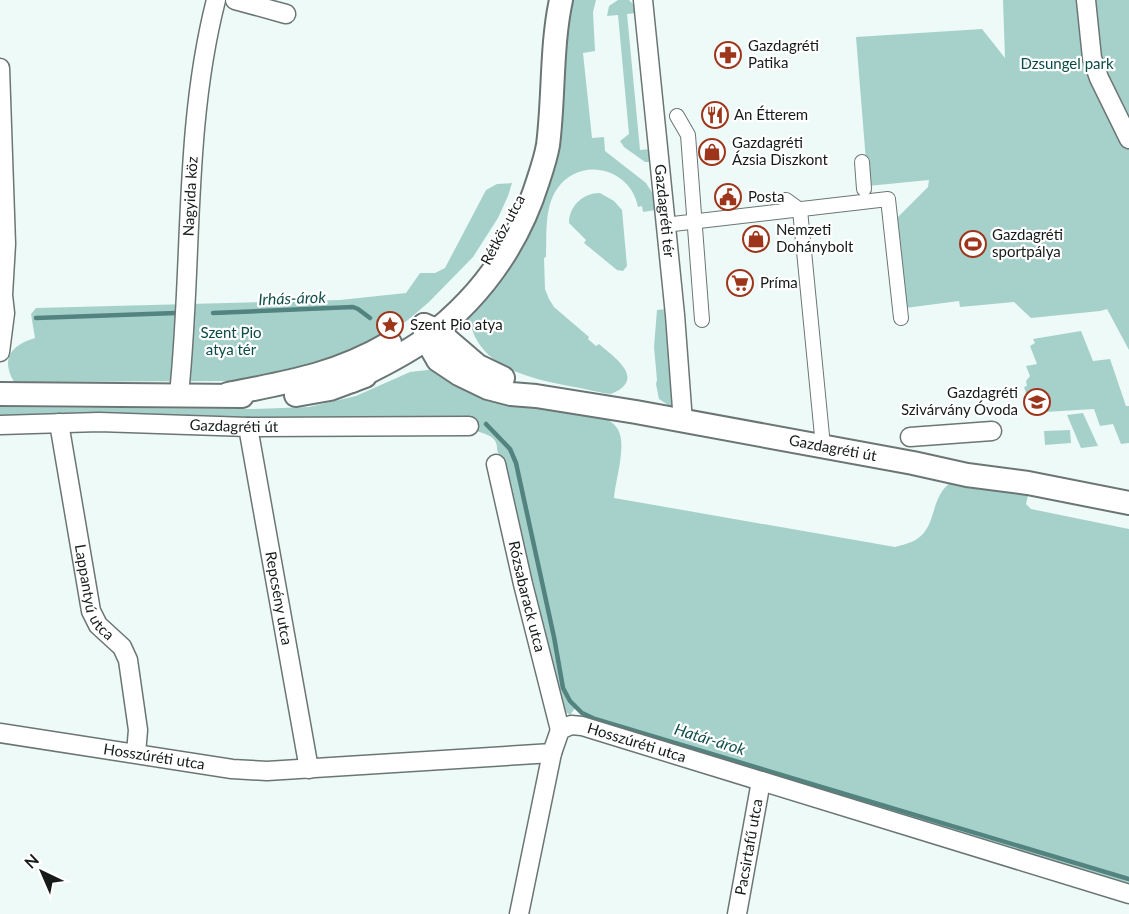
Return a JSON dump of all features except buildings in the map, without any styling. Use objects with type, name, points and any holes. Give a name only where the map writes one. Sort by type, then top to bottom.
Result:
[{"type":"street","name":"Nagyida köz","points":[[179,394],[191,158],[205,43],[216,0]]},
{"type":"street","points":[[236,0],[286,14]]},
{"type":"street","name":"Rétköz utca","points":[[429,331],[465,304],[503,260],[532,202],[548,147],[561,0]]},
{"type":"street","name":"Gazdagréti tér","points":[[643,0],[675,315],[683,422]]},
{"type":"street","points":[[1086,0],[1092,58],[1099,78],[1129,139]]},
{"type":"street","points":[[0,68],[6,244],[3,295],[5,313],[0,352]]},
{"type":"street","name":"Rétköz utca","points":[[429,331],[472,281],[499,244],[520,201],[550,114]]},
{"type":"street","points":[[676,116],[688,135],[702,320]]},
{"type":"street","points":[[862,162],[864,189]]},
{"type":"street","points":[[673,224],[888,199],[901,318]]},
{"type":"street","points":[[786,200],[800,210],[806,252],[822,446]]},
{"type":"street","points":[[465,304],[461,319],[462,332],[466,341],[473,351],[500,376]]},
{"type":"street","name":"Gazdagréti út","points":[[228,394],[320,375],[382,348],[429,331]]},
{"type":"street","name":"Gazdagréti út","points":[[429,331],[478,366],[536,396]]},
{"type":"street","name":"Gazdagréti út","points":[[429,331],[438,360]]},
{"type":"street","name":"Gazdagréti út","points":[[352,381],[429,331]]},
{"type":"street","name":"Gazdagréti út","points":[[0,394],[228,394],[260,398],[285,397],[330,389],[420,357],[438,360],[459,374],[488,388],[511,394],[636,412],[967,475],[1028,483],[1129,504]]},
{"type":"street","name":"Gazdagréti út","points":[[0,425],[59,423],[248,427],[469,426]]},
{"type":"street","name":"Lappantyú utca","points":[[59,423],[91,611],[98,625],[122,647],[128,660],[138,730],[136,753]]},
{"type":"street","name":"Repcsény utca","points":[[248,427],[309,769]]},
{"type":"street","points":[[910,438],[992,431]]},
{"type":"street","name":"Rózsabarack utca","points":[[496,464],[560,730]]},
{"type":"street","name":"Hosszúréti utca","points":[[560,730],[571,725],[582,726],[1129,894]]},
{"type":"street","points":[[519,914],[552,753],[560,730]]},
{"type":"street","name":"Hosszúréti utca","points":[[0,733],[232,769],[267,771],[552,753]]},
{"type":"street","name":"Pacsirtafű utca","points":[[737,914],[761,781]]},
{"type":"green space","points":[[571,0],[596,0],[593,12],[595,51],[583,53],[592,138],[604,137],[605,151],[646,183],[653,194],[656,210],[643,212],[642,206],[638,207],[626,183],[615,175],[591,169],[567,178],[557,189],[550,205],[546,257],[544,258],[545,289],[554,307],[589,337],[588,339],[596,346],[599,344],[613,356],[624,369],[627,382],[611,394],[544,381],[513,370],[499,363],[487,353],[477,341],[471,326],[466,325],[468,317],[515,249]]},
{"type":"green space","points":[[618,0],[629,0],[635,6],[637,13],[627,14],[640,150],[651,149],[652,156],[649,162],[645,162],[624,147],[620,141],[629,134],[618,15],[607,16],[609,6]]},
{"type":"green space","name":"Dzsungel park","points":[[1003,0],[1129,0],[1129,350],[1107,309],[1031,318],[1014,302],[960,307],[959,301],[905,308],[897,218],[928,187],[929,180],[868,186],[856,37],[982,29],[1005,58]]},
{"type":"green space","name":"Szent Pio atya tér","points":[[512,183],[498,218],[473,257],[429,302],[388,333],[324,363],[261,378],[232,381],[14,382],[10,374],[8,359],[11,354],[20,344],[35,338],[31,314],[36,308],[340,300],[406,293],[420,273],[435,273],[445,268],[486,190],[497,184]]},
{"type":"green space","points":[[600,193],[614,201],[622,210],[627,266],[623,271],[617,270],[584,243],[586,240],[569,223],[571,211],[578,202],[588,195]]},
{"type":"green space","points":[[666,309],[673,405],[671,407],[659,399],[654,347],[657,310]]},
{"type":"green space","points":[[1081,331],[1093,361],[1110,359],[1126,406],[1129,406],[1129,443],[1121,444],[1113,424],[1100,426],[1094,409],[1045,412],[1039,400],[1029,401],[1024,387],[1027,386],[1026,381],[1030,376],[1026,366],[1037,364],[1030,346],[1035,343],[1033,339]]},
{"type":"green space","points":[[436,369],[612,422],[620,435],[621,443],[614,498],[895,547],[912,542],[923,533],[928,527],[939,496],[950,483],[1028,495],[1026,504],[1031,509],[1129,529],[1129,887],[666,743],[667,741],[595,719],[576,707],[570,715],[566,712],[550,663],[497,445],[487,435],[476,431],[0,420],[0,407],[255,409],[309,407],[356,396],[410,372]]},
{"type":"green space","points":[[1083,413],[1098,446],[1081,448],[1067,415]]},
{"type":"green space","points":[[1070,430],[1071,443],[1045,445],[1044,431]]},
{"type":"waterway","name":"Irhás-árok","points":[[213,313],[353,307],[370,318]]},
{"type":"waterway","name":"Irhás-árok","points":[[36,318],[176,313]]},
{"type":"waterway","name":"Határ-árok","points":[[486,424],[510,449],[516,463],[563,688],[570,701],[582,713],[595,719],[1129,879]]},
{"type":"place","name":"Gazdagréti Patika","points":[[728,55]]},
{"type":"place","name":"An Étterem","points":[[715,115]]},
{"type":"place","name":"Gazdagréti Ázsia Diszkont","points":[[712,152]]},
{"type":"place","name":"Posta","points":[[728,197]]},
{"type":"place","name":"Nemzeti Dohánybolt","points":[[756,239]]},
{"type":"place","name":"Gazdagréti sportpálya","points":[[973,244]]},
{"type":"place","name":"Príma","points":[[740,283]]},
{"type":"place","name":"Szent Pio atya","points":[[390,325]]},
{"type":"place","name":"Gazdagréti Szivárvány Óvoda","points":[[1037,402]]}]
